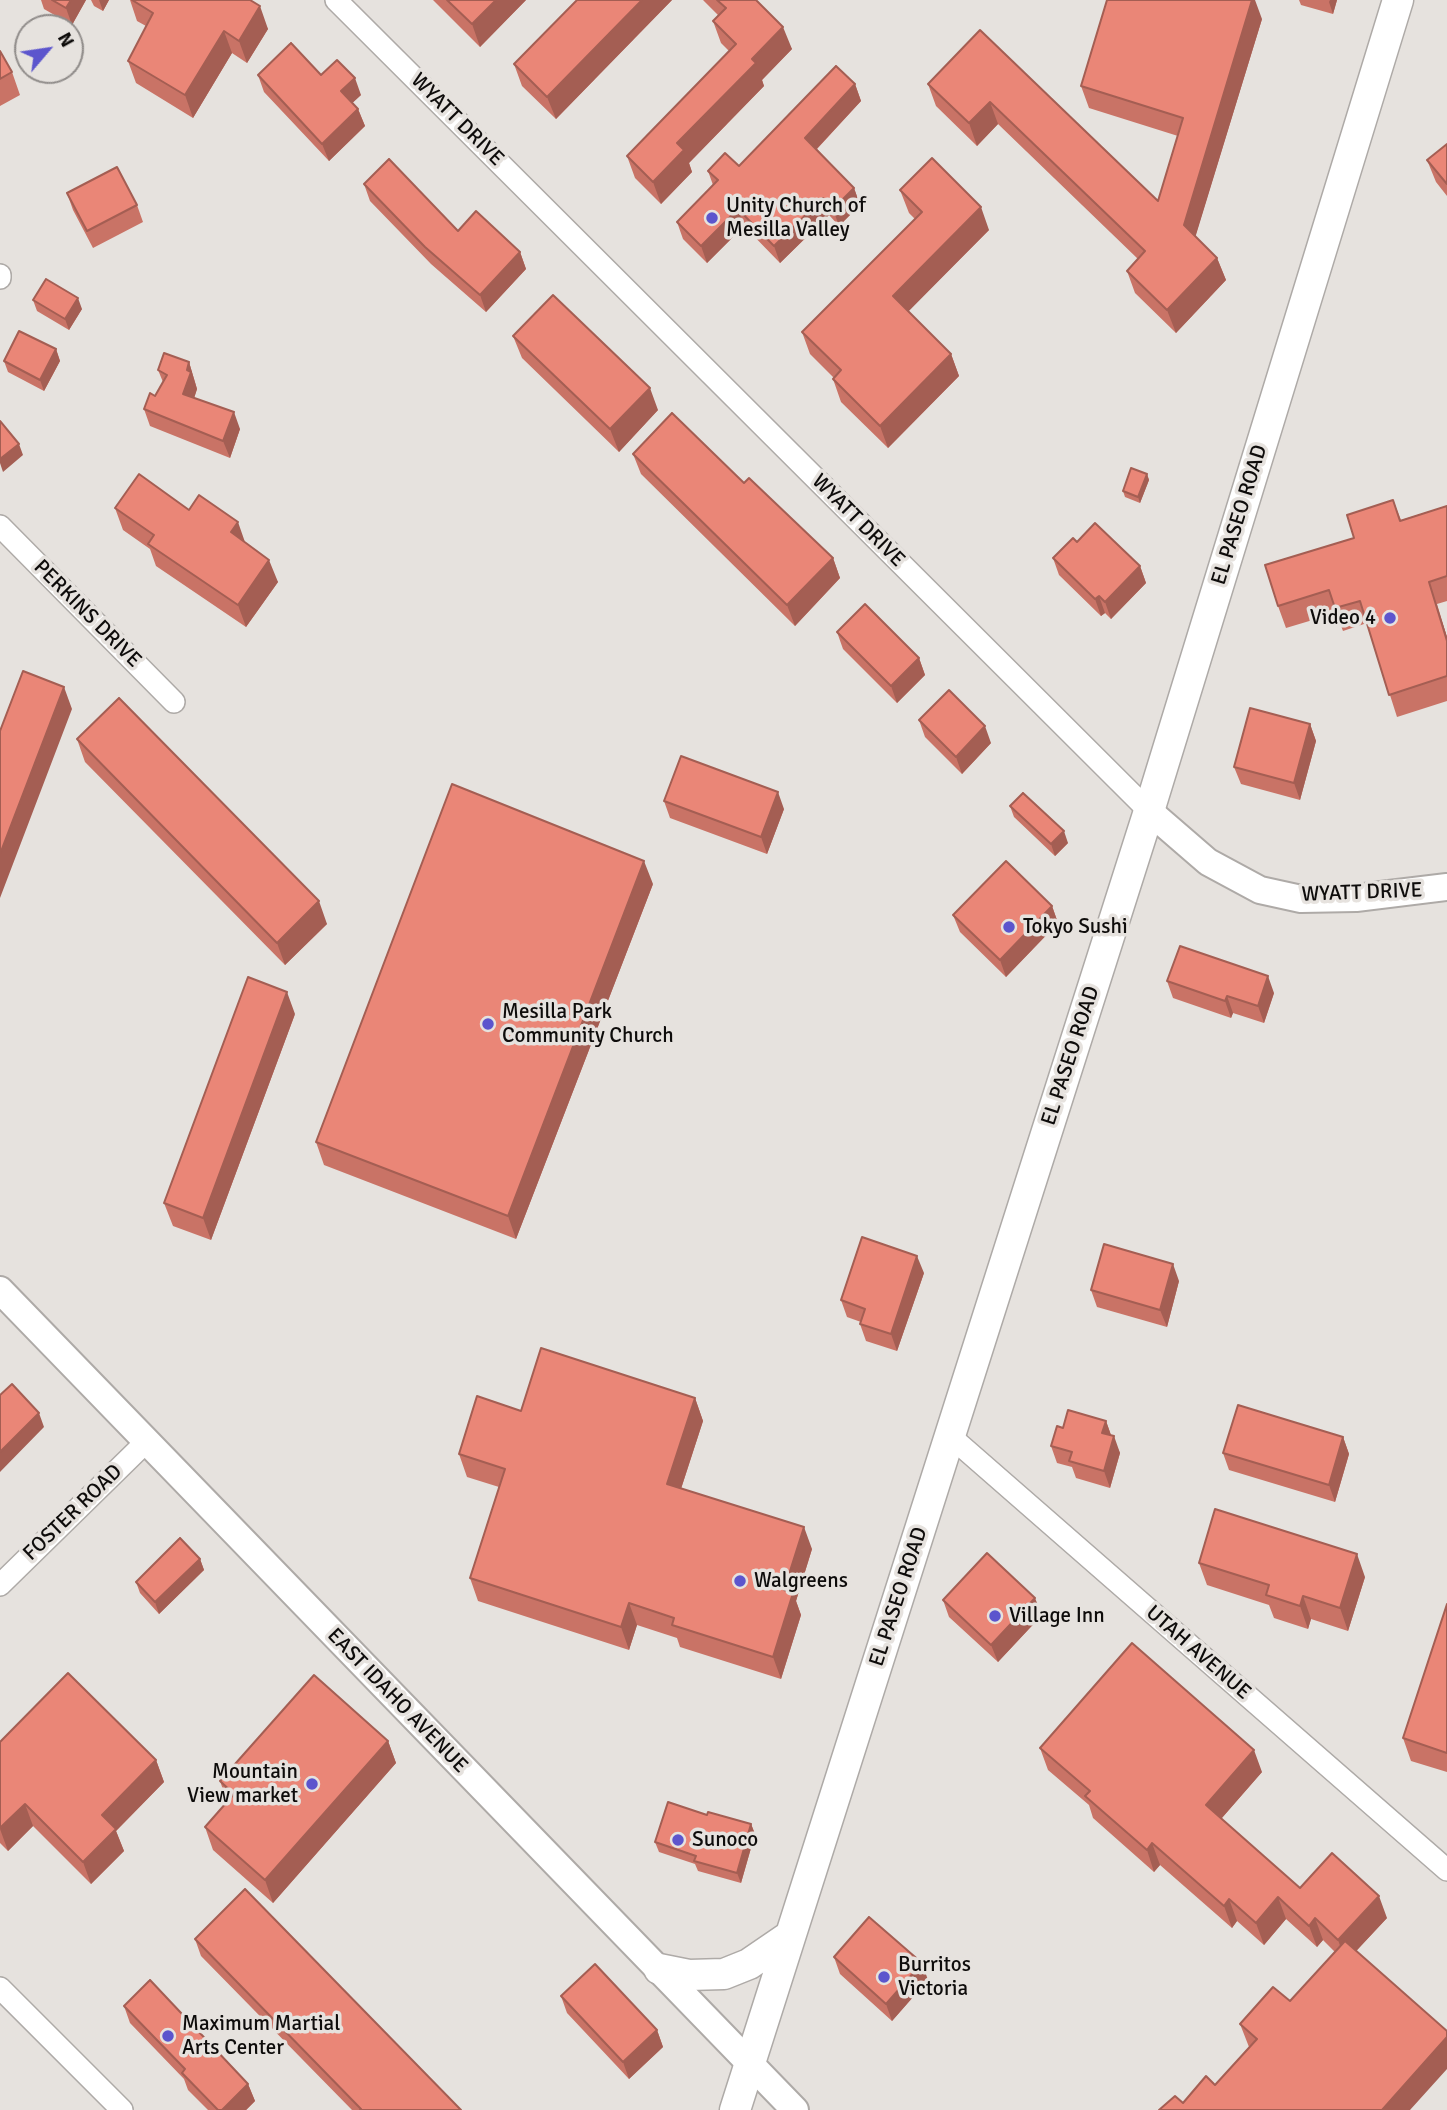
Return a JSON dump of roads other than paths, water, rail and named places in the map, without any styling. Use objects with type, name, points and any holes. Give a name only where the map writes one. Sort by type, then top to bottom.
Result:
[{"type":"main road","name":"EL PASEO ROAD","points":[[735,2110],[1149,811],[1398,0]]},
{"type":"main road","points":[[659,1969],[689,1975],[724,1974],[749,1964],[790,1936]]},
{"type":"street","name":"WYATT DRIVE","points":[[336,0],[1149,811],[1208,862],[1260,890],[1301,898],[1356,898],[1447,887]]},
{"type":"street","name":"PERKINS DRIVE","points":[[0,526],[174,702]]},
{"type":"street","name":"EAST IDAHO AVENUE","points":[[0,1290],[795,2110]]},
{"type":"street","name":"UTAH AVENUE","points":[[950,1436],[1447,1870]]},
{"type":"street","name":"FOSTER ROAD","points":[[0,1585],[146,1442]]},
{"type":"street","points":[[0,1988],[122,2110]]},
{"type":"place","name":"Unity Church of Mesilla Valley","points":[[712,218]]},
{"type":"place","name":"Video 4","points":[[1390,618]]},
{"type":"place","name":"Tokyo Sushi","points":[[1009,927]]},
{"type":"place","name":"Mesilla Park Community Church","points":[[488,1024]]},
{"type":"place","name":"Walgreens","points":[[740,1581]]},
{"type":"place","name":"Village Inn","points":[[995,1616]]},
{"type":"place","name":"Mountain View market","points":[[312,1784]]},
{"type":"place","name":"Sunoco","points":[[678,1840]]},
{"type":"place","name":"Burritos Victoria","points":[[884,1977]]},
{"type":"place","name":"Maximum Martial Arts Center","points":[[168,2036]]}]
